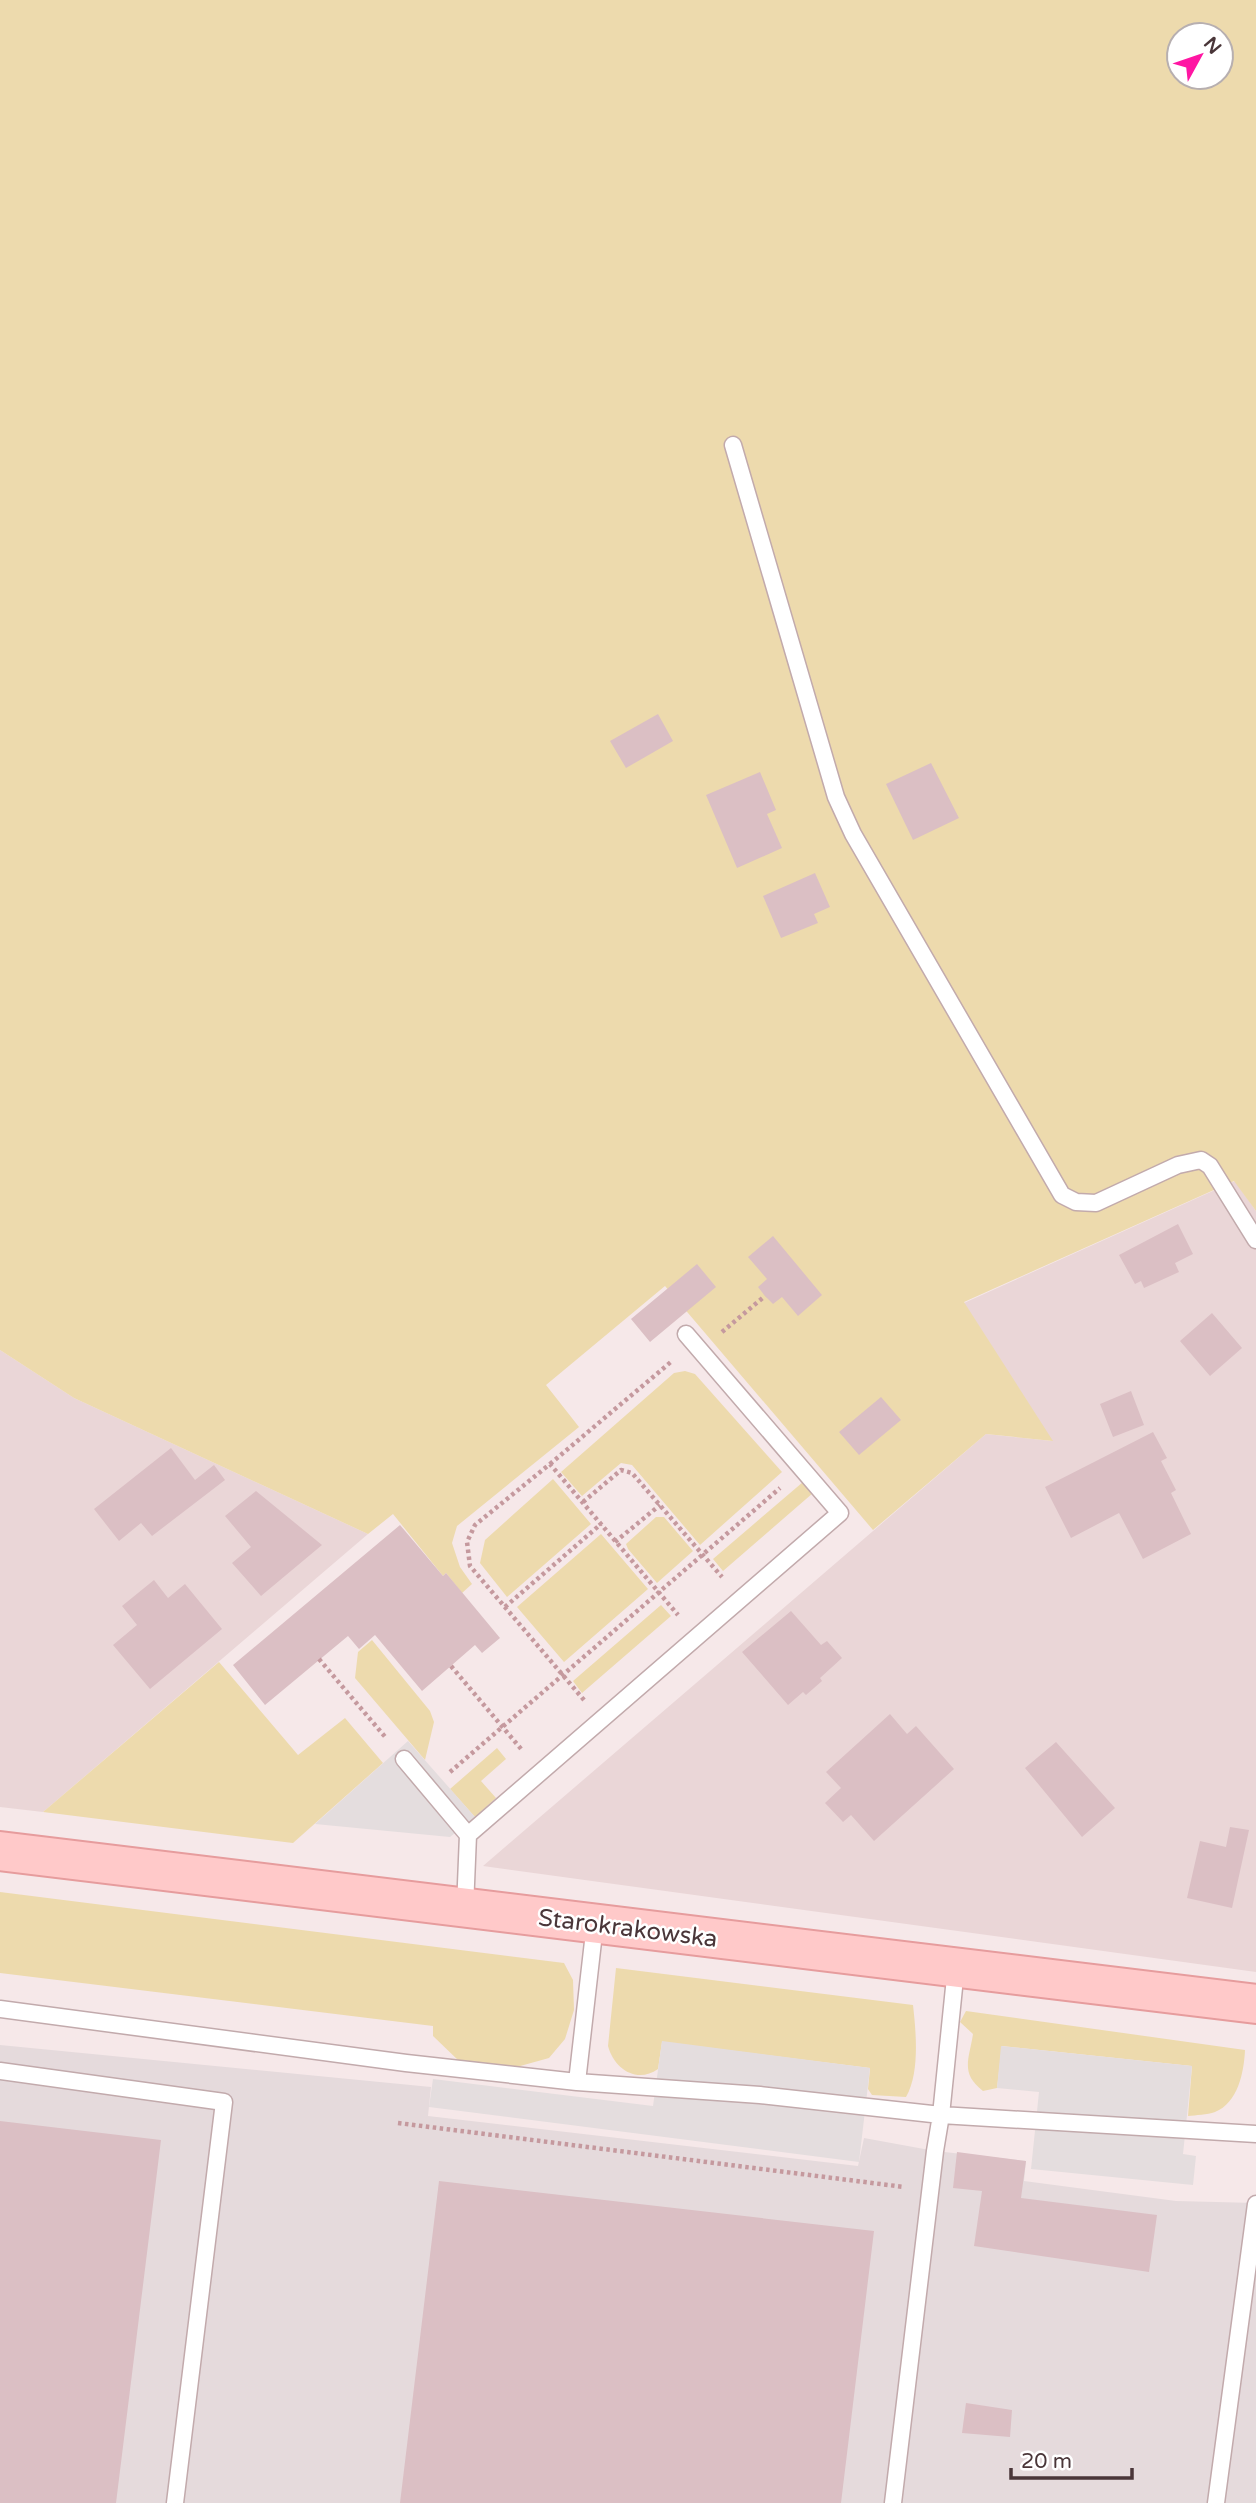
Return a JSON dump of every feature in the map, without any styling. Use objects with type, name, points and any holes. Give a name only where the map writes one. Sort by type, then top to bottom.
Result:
[{"type":"street","name":"Starokrakowska","points":[[0,1851],[1256,2004]]},
{"type":"lane","points":[[733,445],[836,797],[853,834],[1062,1195],[1076,1202],[1096,1203],[1178,1165],[1201,1160],[1210,1166],[1256,1240]]},
{"type":"lane","points":[[468,1835],[839,1513],[693,1342]]},
{"type":"lane","points":[[404,1759],[468,1835],[465,1908]]},
{"type":"lane","points":[[577,2082],[595,1924]]},
{"type":"lane","points":[[893,2503],[957,1968]]},
{"type":"lane","points":[[0,2010],[406,2063],[577,2082],[760,2095],[941,2115],[1256,2134]]},
{"type":"lane","points":[[0,2071],[224,2102],[174,2503]]},
{"type":"lane","points":[[1216,2503],[1256,2204]]},
{"type":"path","points":[[601,1719],[470,1566],[467,1542],[475,1525],[693,1342],[765,1296]]},
{"type":"path","points":[[550,1464],[697,1636]]},
{"type":"path","points":[[430,1789],[802,1470]]},
{"type":"path","points":[[583,1502],[621,1471],[632,1473],[741,1598]]},
{"type":"path","points":[[615,1542],[660,1505]]},
{"type":"path","points":[[505,1607],[601,1524]]},
{"type":"path","points":[[319,1659],[404,1759]]},
{"type":"path","points":[[451,1666],[540,1772]]},
{"type":"path","points":[[398,2123],[930,2191]]},
{"type":"shaded area","points":[[0,0],[1256,0],[1256,1211],[1234,1181],[964,1302],[1053,1441],[986,1434],[873,1530],[665,1286],[546,1385],[579,1427],[457,1526],[452,1543],[460,1567],[472,1584],[462,1593],[446,1573],[443,1576],[393,1514],[368,1534],[74,1398],[0,1350]]},
{"type":"shaded area","points":[[1235,1181],[1256,1211],[1256,1972],[483,1866],[986,1434],[1052,1441],[964,1303]]},
{"type":"shaded area","points":[[0,1350],[74,1398],[368,1534],[43,1812],[0,1807]]},
{"type":"shaded area","points":[[685,1371],[695,1374],[782,1472],[700,1545],[632,1465],[621,1463],[582,1496],[561,1472],[674,1373]]},
{"type":"shaded area","points":[[553,1479],[591,1524],[507,1597],[480,1563],[485,1540]]},
{"type":"shaded area","points":[[803,1482],[813,1493],[723,1571],[713,1559]]},
{"type":"shaded area","points":[[656,1517],[664,1517],[693,1551],[657,1583],[626,1544]]},
{"type":"shaded area","points":[[601,1534],[648,1589],[564,1662],[517,1607]]},
{"type":"shaded area","points":[[661,1605],[671,1616],[582,1693],[573,1681]]},
{"type":"shaded area","points":[[372,1640],[430,1711],[434,1722],[425,1760],[355,1678],[358,1652]]},
{"type":"shaded area","points":[[219,1662],[298,1755],[345,1718],[383,1763],[293,1843],[43,1812]]},
{"type":"shaded area","points":[[408,1741],[475,1817],[450,1837],[315,1824]]},
{"type":"shaded area","points":[[497,1748],[506,1759],[481,1781],[496,1798],[475,1817],[450,1789]]},
{"type":"shaded area","points":[[0,1892],[564,1963],[573,1980],[574,2010],[565,2039],[549,2058],[513,2068],[459,2061],[433,2036],[433,2026],[0,1973]]},
{"type":"shaded area","points":[[616,1968],[913,2005],[916,2052],[913,2076],[906,2097],[872,2095],[868,2089],[870,2068],[662,2042],[658,2069],[642,2075],[627,2072],[615,2061],[608,2046]]},
{"type":"shaded area","points":[[966,2011],[1245,2050],[1241,2077],[1234,2094],[1223,2108],[1212,2113],[1188,2116],[1192,2066],[1002,2046],[997,2088],[983,2091],[969,2072],[968,2059],[973,2034],[960,2022]]},
{"type":"shaded area","points":[[662,2041],[870,2068],[859,2162],[429,2107],[433,2079],[653,2106]]},
{"type":"shaded area","points":[[0,2045],[431,2087],[428,2116],[858,2166],[864,2138],[935,2151],[1026,2161],[1024,2181],[1176,2201],[1256,2203],[1256,2503],[0,2503]]},
{"type":"shaded area","points":[[1001,2046],[1192,2066],[1183,2154],[1196,2156],[1193,2185],[1031,2169],[1039,2092],[997,2088]]},
{"type":"building","points":[[658,714],[673,741],[626,768],[610,741]]},
{"type":"building","points":[[931,763],[959,818],[913,840],[886,784]]},
{"type":"building","points":[[760,772],[776,810],[767,814],[782,848],[737,868],[706,795]]},
{"type":"building","points":[[815,873],[830,907],[814,914],[818,923],[781,938],[763,896]]},
{"type":"building","points":[[1178,1224],[1193,1254],[1175,1263],[1179,1272],[1144,1288],[1141,1281],[1135,1284],[1119,1255]]},
{"type":"building","points":[[773,1236],[822,1295],[798,1316],[782,1297],[773,1304],[765,1296],[758,1287],[767,1279],[748,1257]]},
{"type":"building","points":[[697,1264],[716,1287],[650,1342],[631,1319]]},
{"type":"building","points":[[1212,1313],[1242,1348],[1210,1376],[1180,1341]]},
{"type":"building","points":[[1131,1391],[1144,1425],[1113,1437],[1100,1404]]},
{"type":"building","points":[[881,1397],[901,1420],[859,1455],[839,1432]]},
{"type":"building","points":[[1153,1432],[1167,1458],[1161,1461],[1176,1490],[1171,1493],[1191,1534],[1143,1559],[1119,1513],[1071,1538],[1045,1487]]},
{"type":"building","points":[[171,1448],[195,1480],[214,1465],[225,1480],[152,1536],[141,1523],[119,1541],[94,1509]]},
{"type":"building","points":[[256,1491],[322,1545],[261,1596],[232,1563],[251,1547],[225,1516]]},
{"type":"building","points":[[400,1525],[443,1576],[446,1573],[500,1638],[482,1653],[475,1645],[422,1691],[375,1635],[359,1649],[348,1636],[265,1705],[233,1665]]},
{"type":"building","points":[[154,1580],[168,1598],[185,1584],[222,1629],[150,1689],[113,1645],[137,1625],[122,1606]]},
{"type":"building","points":[[791,1611],[821,1645],[827,1641],[842,1658],[806,1695],[803,1692],[788,1705],[742,1652]]},
{"type":"building","points":[[890,1714],[907,1734],[916,1726],[954,1769],[874,1841],[851,1815],[843,1822],[825,1803],[841,1788],[826,1772]]},
{"type":"building","points":[[1056,1742],[1115,1808],[1082,1837],[1025,1768]]},
{"type":"building","points":[[1230,1827],[1249,1830],[1232,1908],[1187,1898],[1200,1841],[1226,1847]]},
{"type":"building","points":[[0,2121],[161,2140],[116,2503],[0,2503]]},
{"type":"building","points":[[957,2152],[1026,2161],[1021,2198],[1157,2215],[1149,2272],[974,2246],[982,2191],[953,2188]]},
{"type":"building","points":[[439,2181],[874,2231],[841,2503],[400,2503]]},
{"type":"building","points":[[966,2403],[1012,2410],[1010,2437],[962,2433]]}]
